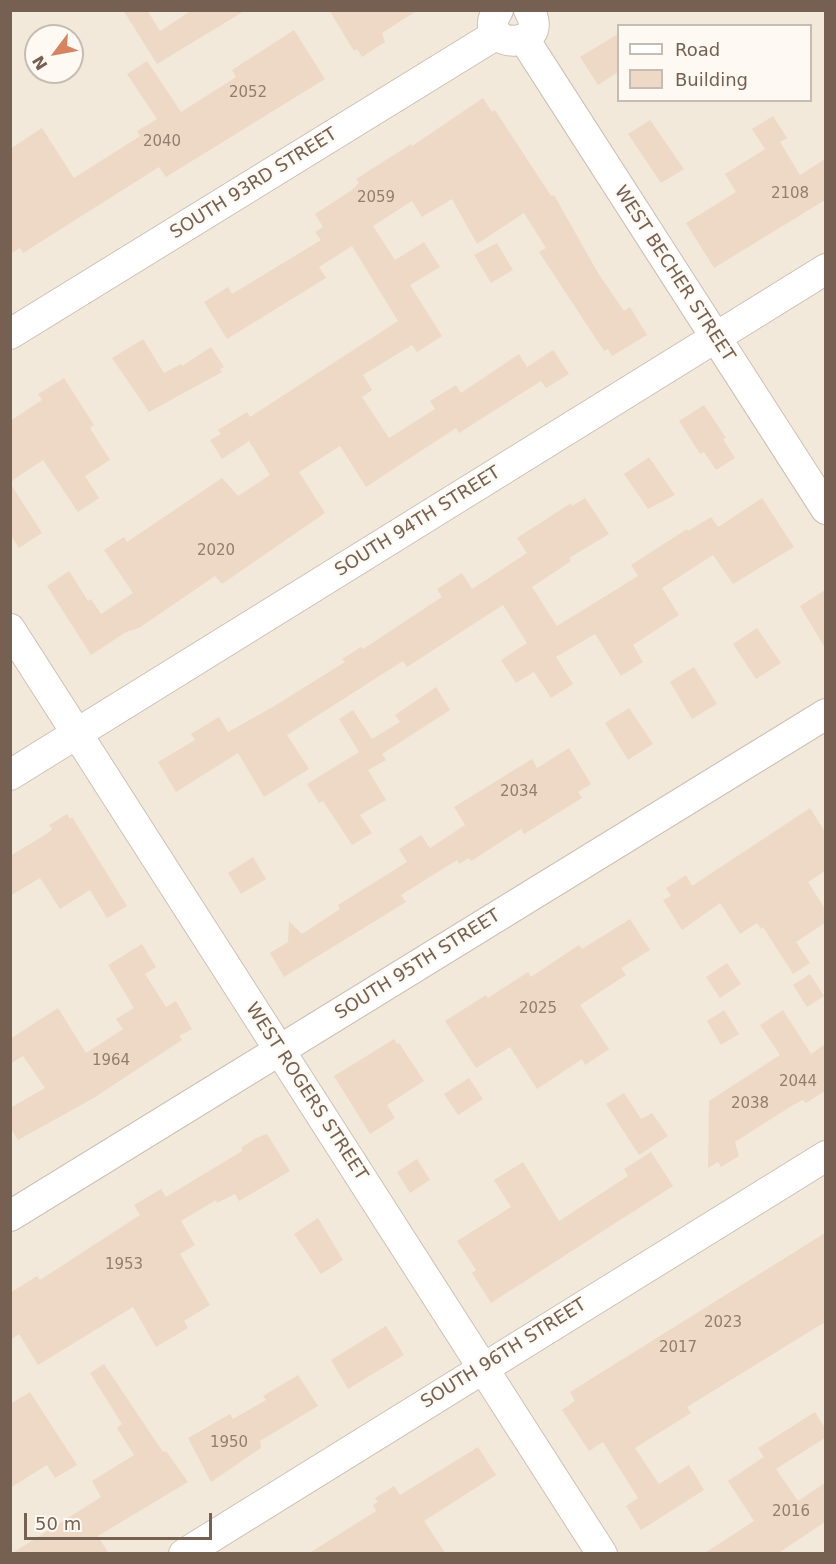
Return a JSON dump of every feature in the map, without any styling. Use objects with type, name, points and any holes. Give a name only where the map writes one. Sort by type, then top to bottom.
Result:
[{"type":"street","name":"SOUTH 93RD STREET","points":[[10,334],[518,19]]},
{"type":"street","name":"WEST BECHER STREET","points":[[518,19],[715,338],[825,509]]},
{"type":"street","name":"SOUTH 94TH STREET","points":[[10,775],[825,269]]},
{"type":"street","name":"WEST ROGERS STREET","points":[[10,629],[602,1554]]},
{"type":"street","name":"SOUTH 95TH STREET","points":[[10,1216],[825,714]]},
{"type":"street","name":"SOUTH 96TH STREET","points":[[184,1554],[825,1156]]},
{"type":"shaded area","points":[[11,11],[825,11],[825,1553],[11,1553]]},
{"type":"building","points":[[123,10],[147,10],[160,31],[192,10],[246,10],[157,64]]},
{"type":"building","points":[[329,10],[418,10],[382,33],[385,42],[362,57],[357,49],[354,51]]},
{"type":"building","points":[[294,30],[325,79],[166,177],[159,167],[23,253],[20,248],[10,254],[10,149],[42,128],[74,178],[140,136],[137,131],[157,119],[127,74],[147,61],[181,112],[236,77],[232,70]]},
{"type":"building","points":[[617,35],[617,73],[598,85],[580,57]]},
{"type":"building","points":[[483,98],[492,112],[495,110],[551,196],[554,195],[598,273],[624,311],[630,307],[647,335],[612,356],[608,349],[604,351],[539,252],[546,248],[524,213],[477,244],[452,199],[422,217],[412,201],[373,226],[395,260],[424,242],[440,267],[410,285],[442,336],[417,352],[412,345],[363,375],[372,390],[362,397],[389,438],[435,409],[430,401],[456,385],[461,393],[519,354],[527,367],[553,350],[569,374],[546,388],[541,381],[459,433],[456,428],[366,487],[340,446],[299,472],[325,513],[222,584],[215,576],[139,628],[126,632],[91,655],[47,586],[69,571],[88,601],[91,599],[101,614],[133,593],[104,550],[124,537],[127,542],[222,478],[238,496],[270,475],[249,441],[222,459],[210,440],[221,434],[218,430],[247,412],[250,417],[398,321],[352,246],[319,267],[326,278],[227,339],[204,302],[228,287],[232,294],[321,240],[315,232],[323,227],[315,214],[352,190],[359,183],[356,179],[411,144],[412,146]]},
{"type":"building","points":[[773,116],[787,138],[780,142],[800,175],[825,159],[825,200],[714,268],[686,223],[736,192],[725,174],[765,149],[752,129]]},
{"type":"building","points":[[650,120],[684,169],[661,183],[628,134]]},
{"type":"building","points":[[497,243],[513,270],[491,283],[474,255]]},
{"type":"building","points":[[143,339],[164,373],[181,364],[182,366],[211,347],[224,367],[220,369],[222,372],[149,412],[112,358]]},
{"type":"building","points":[[64,378],[94,425],[90,428],[110,460],[85,476],[99,498],[78,512],[43,460],[10,482],[10,421],[42,400],[38,394]]},
{"type":"building","points":[[704,405],[726,438],[723,439],[735,458],[716,470],[704,452],[700,454],[679,421]]},
{"type":"building","points":[[649,457],[675,495],[648,509],[624,474]]},
{"type":"building","points":[[10,483],[42,533],[19,548],[10,534]]},
{"type":"building","points":[[585,498],[609,534],[569,558],[571,561],[532,587],[557,626],[638,576],[631,565],[687,529],[688,531],[711,517],[718,527],[762,498],[794,547],[733,584],[713,555],[662,588],[679,615],[633,645],[643,662],[621,676],[595,634],[556,657],[573,684],[551,698],[534,672],[516,683],[501,660],[527,643],[503,605],[407,667],[403,661],[287,735],[309,769],[264,797],[238,753],[176,792],[158,762],[195,740],[191,734],[219,717],[228,732],[271,708],[345,662],[342,659],[361,647],[363,649],[442,597],[437,589],[462,573],[472,589],[527,553],[517,538],[571,503],[572,506]]},
{"type":"building","points":[[825,590],[825,648],[800,606]]},
{"type":"building","points":[[757,628],[781,663],[756,679],[733,644]]},
{"type":"building","points":[[694,667],[717,704],[692,719],[670,682]]},
{"type":"building","points":[[436,687],[450,710],[382,754],[386,760],[368,770],[386,800],[360,815],[372,833],[352,845],[323,801],[319,803],[307,784],[359,752],[339,719],[353,710],[372,739],[400,722],[395,715]]},
{"type":"building","points":[[629,708],[653,744],[628,760],[605,723]]},
{"type":"building","points":[[569,748],[591,784],[578,792],[582,798],[524,834],[521,829],[471,861],[469,858],[459,864],[457,860],[401,895],[406,902],[284,977],[270,953],[288,942],[289,921],[302,934],[340,909],[338,905],[407,862],[399,849],[421,835],[430,848],[465,825],[454,807],[532,759],[537,768]]},
{"type":"building","points":[[810,808],[825,832],[825,871],[808,882],[825,909],[825,923],[796,942],[810,963],[793,974],[763,927],[761,929],[757,923],[740,934],[720,903],[682,930],[663,900],[671,896],[666,888],[686,875],[692,886]]},
{"type":"building","points":[[67,814],[70,819],[72,817],[127,906],[107,918],[90,890],[60,909],[40,878],[10,896],[10,856],[48,833],[52,829],[49,825]]},
{"type":"building","points":[[253,857],[266,879],[241,894],[228,873]]},
{"type":"building","points":[[630,919],[650,950],[621,968],[626,975],[580,1005],[609,1049],[585,1065],[582,1059],[537,1089],[510,1047],[476,1068],[445,1021],[486,995],[488,998],[528,972],[531,977],[579,945],[582,949]]},
{"type":"building","points":[[142,944],[156,967],[145,974],[166,1007],[176,1001],[192,1029],[179,1036],[182,1040],[92,1099],[18,1140],[10,1127],[10,1108],[45,1088],[23,1056],[10,1064],[10,1039],[58,1008],[86,1053],[123,1029],[116,1019],[134,1008],[108,965]]},
{"type":"building","points":[[727,963],[741,984],[720,998],[706,977]]},
{"type":"building","points":[[810,974],[824,996],[807,1007],[793,985]]},
{"type":"building","points":[[724,1010],[739,1034],[721,1045],[707,1021]]},
{"type":"building","points":[[783,1010],[811,1054],[825,1044],[825,1091],[806,1103],[803,1100],[793,1105],[735,1142],[739,1156],[721,1167],[718,1162],[708,1168],[709,1101],[780,1055],[760,1025]]},
{"type":"building","points":[[394,1039],[424,1081],[387,1105],[395,1118],[370,1134],[334,1076]]},
{"type":"building","points":[[469,1078],[483,1099],[458,1115],[444,1094]]},
{"type":"building","points":[[624,1093],[641,1119],[652,1113],[668,1136],[639,1155],[606,1104]]},
{"type":"building","points":[[267,1134],[290,1171],[239,1201],[235,1194],[217,1203],[216,1200],[181,1221],[195,1245],[180,1254],[210,1305],[184,1321],[188,1328],[156,1347],[133,1307],[38,1365],[19,1334],[10,1340],[10,1293],[37,1276],[40,1280],[140,1215],[134,1205],[161,1189],[166,1197],[242,1151],[242,1147],[256,1138]]},
{"type":"building","points":[[651,1152],[673,1186],[491,1303],[472,1273],[476,1270],[457,1241],[511,1207],[494,1180],[523,1162],[559,1221],[628,1176],[624,1169]]},
{"type":"building","points":[[417,1159],[430,1180],[410,1193],[397,1172]]},
{"type":"building","points":[[318,1218],[343,1260],[321,1274],[294,1234]]},
{"type":"building","points":[[825,1233],[825,1322],[687,1407],[691,1413],[635,1448],[659,1484],[689,1465],[704,1490],[641,1530],[626,1506],[638,1498],[603,1442],[589,1451],[562,1410],[575,1401],[570,1392]]},
{"type":"building","points":[[386,1326],[404,1355],[348,1389],[331,1360]]},
{"type":"building","points":[[104,1364],[163,1452],[166,1451],[188,1482],[98,1536],[109,1554],[11,1554],[101,1497],[92,1481],[134,1455],[117,1428],[122,1424],[90,1373]]},
{"type":"building","points":[[298,1375],[318,1406],[260,1441],[261,1448],[211,1482],[188,1438],[230,1414],[233,1419],[266,1400],[263,1396]]},
{"type":"building","points":[[30,1392],[77,1465],[55,1478],[47,1465],[10,1488],[10,1404]]},
{"type":"building","points":[[815,1412],[825,1428],[825,1438],[776,1469],[798,1501],[825,1483],[825,1522],[777,1554],[703,1554],[754,1521],[728,1481],[764,1457],[758,1448]]},
{"type":"building","points":[[478,1447],[496,1475],[424,1521],[446,1554],[308,1554],[376,1511],[373,1505],[378,1502],[375,1498],[394,1486],[400,1495]]}]
